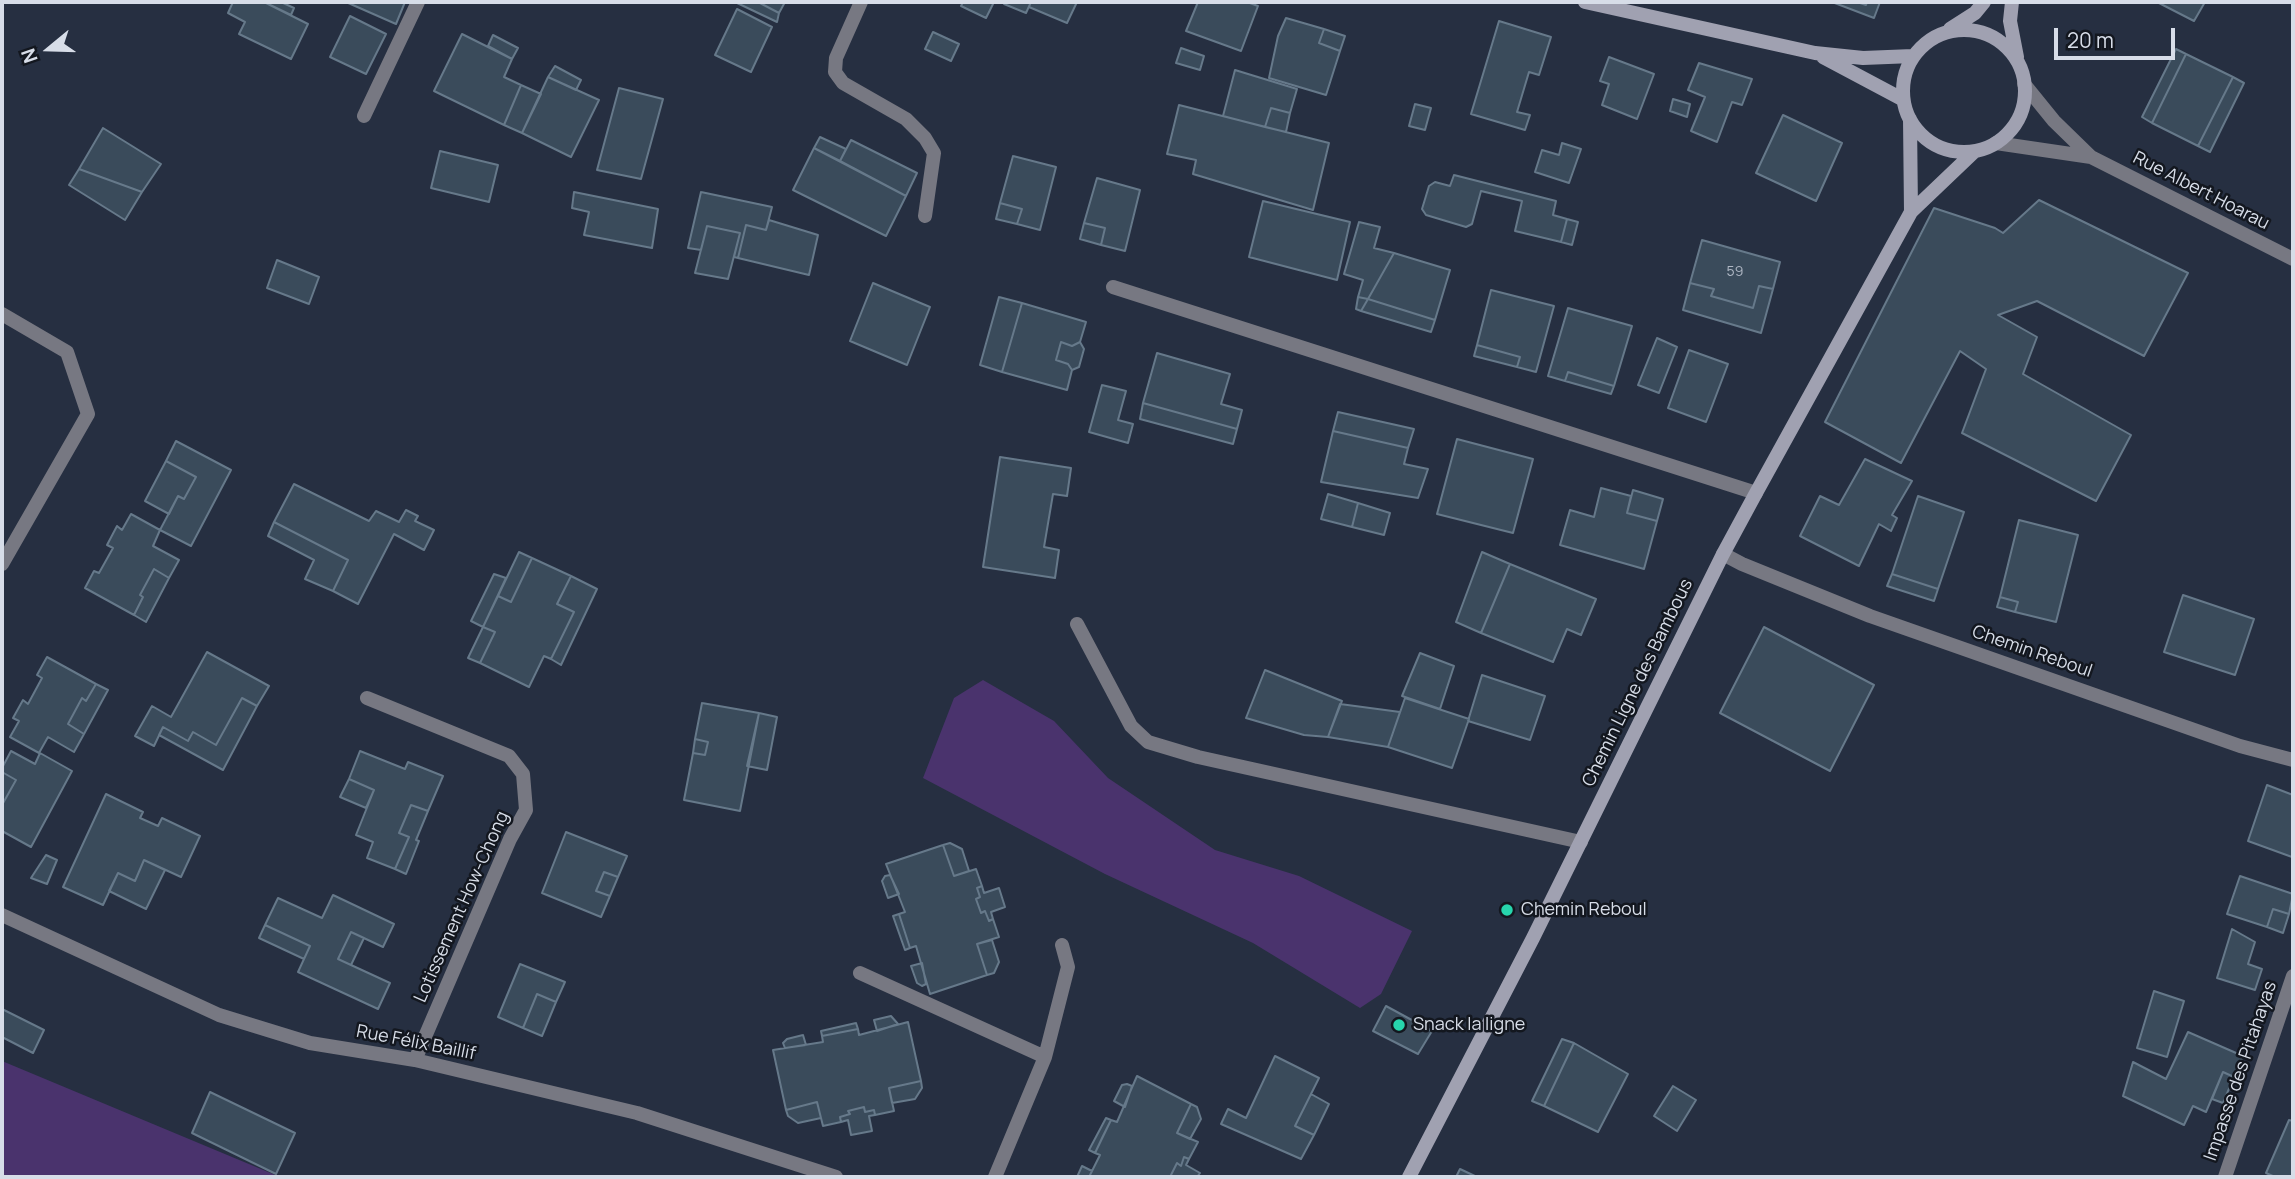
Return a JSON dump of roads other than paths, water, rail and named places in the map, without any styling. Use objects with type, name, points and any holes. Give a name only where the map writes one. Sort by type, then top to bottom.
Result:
[{"type":"main road","points":[[1585,2],[1815,53],[1863,58],[1913,56]]},
{"type":"main road","points":[[1948,31],[1970,29],[1992,36],[2011,50],[2023,72],[2026,96],[2020,119],[2006,137],[1986,149],[1963,153],[1940,149],[1922,136],[1910,119],[1902,99],[1903,77],[1913,56],[1928,40],[1948,31],[1975,13],[1984,2]]},
{"type":"main road","points":[[2012,2],[2010,21],[2018,62]]},
{"type":"main road","points":[[1815,53],[1902,99]]},
{"type":"main road","name":"Chemin Ligne des Bambous","points":[[1910,119],[1911,212]]},
{"type":"main road","name":"Chemin Ligne des Bambous","points":[[1409,1177],[1581,842],[1723,554],[1911,212],[1975,151]]},
{"type":"street","points":[[364,116],[418,2]]},
{"type":"street","points":[[860,2],[836,58],[835,72],[843,83],[906,119],[925,138],[934,153],[925,216]]},
{"type":"street","name":"Rue Albert Hoarau","points":[[2024,84],[2054,121],[2091,157],[2293,259]]},
{"type":"street","name":"Rue Albert Hoarau","points":[[1996,143],[2091,157]]},
{"type":"street","points":[[1113,287],[1756,493]]},
{"type":"street","points":[[2,314],[67,352],[88,414],[2,564]]},
{"type":"street","name":"Chemin Reboul","points":[[1723,554],[1741,564],[1870,616],[2240,746],[2293,760]]},
{"type":"street","points":[[1077,624],[1131,726],[1148,742],[1198,757],[1581,842]]},
{"type":"street","name":"Lotissement How-Chong","points":[[367,698],[509,756],[523,774],[526,810],[510,839],[415,1060]]},
{"type":"street","name":"Rue Félix Baillif","points":[[2,915],[219,1015],[310,1043],[415,1060],[637,1113],[836,1177]]},
{"type":"street","points":[[995,1177],[1045,1057],[1068,967],[1062,945]]},
{"type":"street","points":[[860,973],[1045,1057]]},
{"type":"street","name":"Impasse des Pitahayas","points":[[2225,1177],[2293,976]]},
{"type":"place","name":"Chemin Reboul","points":[[1507,910]]},
{"type":"place","name":"Snack la ligne","points":[[1399,1025]]}]
